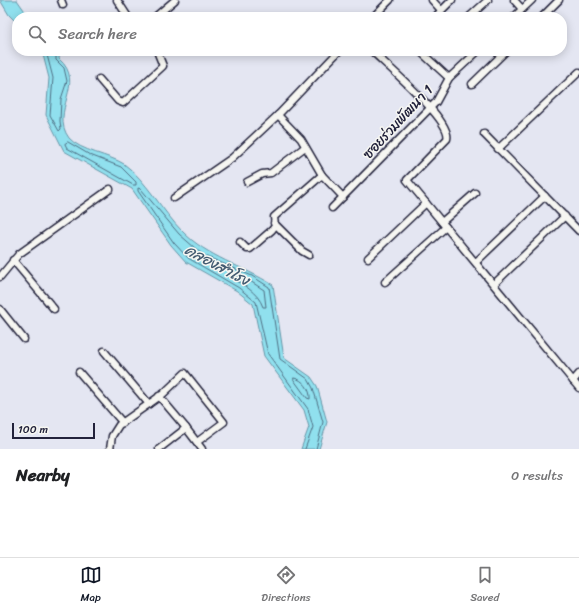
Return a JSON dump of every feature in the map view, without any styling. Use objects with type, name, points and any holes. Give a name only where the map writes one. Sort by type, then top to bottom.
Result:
[{"type":"street","points":[[117,0],[125,12]]},
{"type":"street","points":[[161,12],[175,0]]},
{"type":"street","points":[[378,12],[390,0]]},
{"type":"street","points":[[432,0],[441,10],[452,0]]},
{"type":"street","points":[[475,12],[488,0]]},
{"type":"street","points":[[514,0],[522,9]]},
{"type":"street","points":[[519,12],[532,0]]},
{"type":"street","points":[[547,12],[559,0]]},
{"type":"street","points":[[99,79],[118,101],[123,103],[163,66],[159,56]]},
{"type":"street","points":[[174,198],[232,158],[278,114],[334,56]]},
{"type":"street","points":[[377,56],[441,118],[447,130],[447,139],[407,180],[579,388]]},
{"type":"street","points":[[425,56],[449,78]]},
{"type":"street","name":"ซอยร่วมพัฒนา 1","points":[[332,208],[440,97],[449,78],[473,56]]},
{"type":"street","points":[[472,84],[501,56]]},
{"type":"street","points":[[500,147],[579,72]]},
{"type":"street","points":[[278,114],[301,139],[322,175],[343,197]]},
{"type":"street","points":[[484,134],[500,147],[579,231]]},
{"type":"street","points":[[247,182],[262,174],[271,173],[305,148]]},
{"type":"street","points":[[240,242],[247,249],[250,249],[272,230],[274,217],[322,175]]},
{"type":"street","points":[[0,277],[8,270],[13,260],[49,231],[110,189]]},
{"type":"street","points":[[442,222],[475,193]]},
{"type":"street","points":[[476,262],[545,196]]},
{"type":"street","points":[[368,258],[426,203]]},
{"type":"street","points":[[494,284],[565,216]]},
{"type":"street","points":[[274,223],[302,251],[309,255]]},
{"type":"street","points":[[385,282],[446,227]]},
{"type":"street","points":[[13,260],[54,309]]},
{"type":"street","points":[[0,309],[24,339]]},
{"type":"street","points":[[104,351],[149,404]]},
{"type":"street","points":[[79,372],[123,423]]},
{"type":"street","points":[[110,449],[112,436],[123,423],[159,396],[185,373],[224,422],[197,442]]},
{"type":"street","points":[[573,380],[579,374]]},
{"type":"street","points":[[159,396],[202,449]]},
{"type":"street","points":[[160,449],[186,428]]},
{"type":"water","points":[[0,0],[17,0],[25,12],[12,12],[12,18]]},
{"type":"water","name":"คลองสำโรง","points":[[43,56],[59,56],[59,59],[67,68],[70,78],[63,118],[64,128],[69,138],[88,150],[124,164],[132,170],[175,223],[192,240],[214,255],[262,278],[273,285],[284,358],[311,377],[317,386],[327,422],[319,449],[301,449],[309,427],[304,410],[264,356],[253,304],[237,291],[186,262],[171,245],[132,189],[64,151],[46,115],[49,78]]}]
